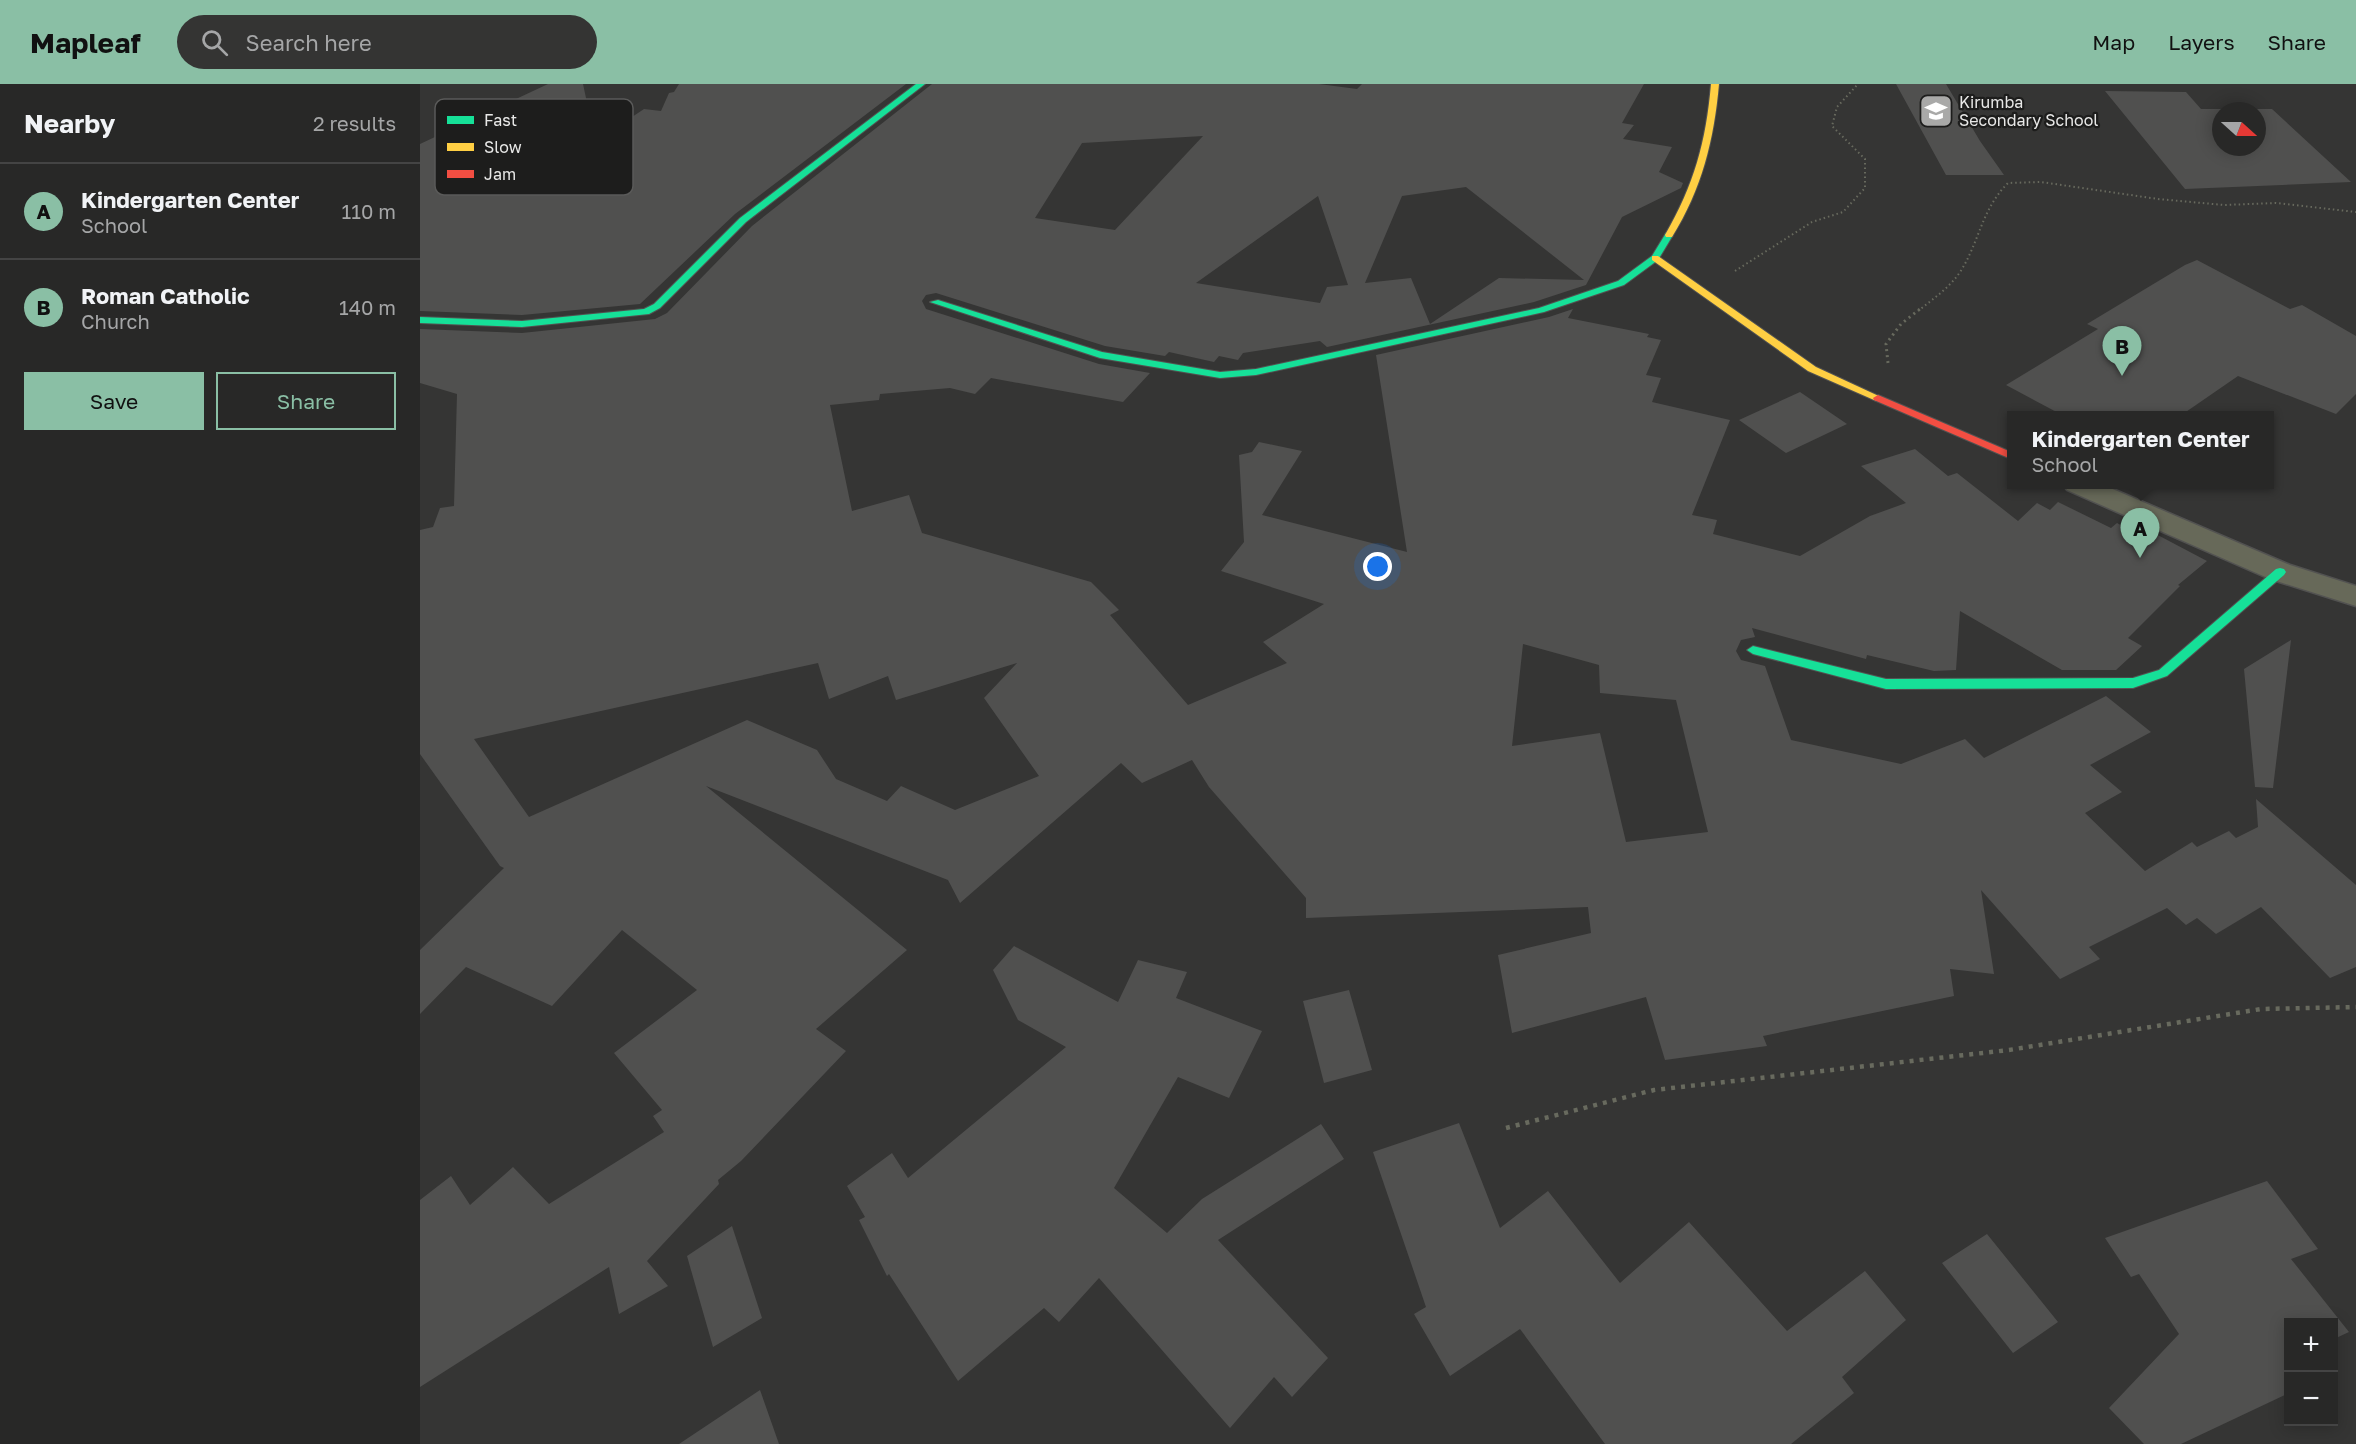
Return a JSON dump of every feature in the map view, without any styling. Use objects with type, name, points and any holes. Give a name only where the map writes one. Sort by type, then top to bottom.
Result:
[{"type":"street","points":[[420,320],[522,324],[646,312],[657,306],[743,220],[921,84]]},
{"type":"street","points":[[934,302],[1100,355],[1220,375],[1256,372],[1541,310],[1621,283],[1655,258],[1682,215],[1704,164],[1711,130],[1715,84]]},
{"type":"street","points":[[1655,258],[1812,369],[2007,454]]},
{"type":"street","points":[[2088,489],[2280,572],[2356,596]]},
{"type":"street","points":[[1754,650],[1886,684],[2133,683],[2163,673],[2280,572]]},
{"type":"path","points":[[1700,288],[1752,262],[1812,222],[1843,212],[1865,188],[1865,159],[1832,126],[1837,107],[1858,84]]},
{"type":"path","points":[[1904,409],[1890,376],[1886,344],[1900,324],[1945,290],[1962,269],[1994,197],[2008,183],[2041,182],[2158,199],[2224,205],[2276,203],[2355,213]]},
{"type":"path","points":[[1506,1128],[1654,1090],[2009,1050],[2261,1010],[2356,1007]]},
{"type":"building","points":[[548,84],[583,84],[586,99],[516,99]]},
{"type":"building","points":[[679,84],[906,84],[735,214],[640,304],[522,315],[420,311],[420,144],[435,137],[435,195],[633,195],[633,116],[644,109],[661,111],[669,93],[674,92]]},
{"type":"building","points":[[932,84],[1319,84],[1357,89],[1362,84],[1644,84],[1622,123],[1634,125],[1623,139],[1672,147],[1659,172],[1683,183],[1681,188],[1622,217],[1586,285],[1534,302],[1327,347],[1320,341],[1243,353],[1238,360],[1219,356],[1214,362],[1169,352],[1165,356],[1105,346],[936,293],[926,295],[922,301],[926,309],[1099,364],[1150,373],[1123,402],[991,378],[975,394],[950,388],[880,394],[879,400],[830,405],[852,511],[909,495],[922,533],[1091,582],[1119,610],[1110,615],[1188,705],[1287,663],[1263,642],[1324,604],[1221,571],[1244,542],[1239,455],[1252,452],[1259,442],[1302,451],[1262,515],[1407,552],[1376,355],[1549,317],[1573,309],[1568,318],[1649,334],[1647,337],[1661,340],[1646,375],[1661,378],[1652,402],[1730,420],[1692,515],[1717,520],[1713,534],[1800,556],[1870,516],[1906,503],[1861,466],[1915,449],[1948,476],[1957,473],[2018,521],[2037,503],[2050,510],[2058,502],[2111,528],[2117,523],[2144,538],[2152,532],[2207,561],[2178,585],[2180,586],[2128,638],[2142,646],[2116,670],[2062,670],[1960,611],[1956,670],[1934,671],[1867,655],[1866,659],[1752,628],[1755,637],[1741,640],[1736,651],[1741,660],[1765,666],[1791,740],[1901,764],[1965,739],[1984,758],[2106,696],[2151,732],[2090,765],[2122,792],[2085,813],[2145,871],[2192,842],[2197,847],[2229,831],[2236,838],[2258,827],[2256,799],[2356,885],[2356,967],[2330,978],[2261,907],[2216,934],[2197,918],[2186,925],[2167,908],[2089,947],[2100,959],[2060,979],[1981,890],[1994,974],[1950,969],[1954,996],[1763,1036],[1767,1046],[1665,1060],[1646,997],[1512,1033],[1498,955],[1591,933],[1588,907],[1306,918],[1306,898],[1209,787],[1192,760],[1142,783],[1121,763],[960,903],[948,880],[706,786],[907,950],[816,1029],[846,1051],[741,1161],[718,1180],[719,1184],[647,1261],[668,1286],[619,1314],[609,1267],[420,1387],[420,1200],[451,1176],[470,1205],[513,1167],[549,1204],[664,1132],[653,1116],[662,1110],[614,1053],[697,990],[622,930],[552,1006],[466,967],[420,1014],[420,950],[504,868],[500,866],[420,754],[420,530],[433,527],[440,508],[454,506],[457,394],[420,383],[420,329],[522,333],[655,319],[667,313],[752,226]],"holes":[[[1203,136],[1115,230],[1035,218],[1082,143]],[[1466,187],[1584,280],[1499,278],[1430,324],[1411,278],[1365,283],[1402,196]],[[1318,196],[1348,285],[1327,287],[1320,303],[1196,283]],[[1523,644],[1599,665],[1600,693],[1676,700],[1708,832],[1626,842],[1600,733],[1512,746]],[[818,663],[829,699],[888,676],[896,700],[1017,663],[984,698],[1039,776],[955,810],[901,786],[887,801],[836,779],[817,750],[747,720],[529,817],[474,739]]]},
{"type":"building","points":[[1896,84],[1946,84],[1980,141],[2004,175],[1946,175]]},
{"type":"building","points":[[2105,91],[2186,92],[2201,109],[2212,109],[2212,156],[2266,156],[2266,109],[2272,109],[2351,182],[2185,189]]},
{"type":"building","points":[[2197,260],[2290,309],[2302,305],[2356,336],[2356,394],[2336,414],[2238,376],[2187,411],[2055,411],[2006,385],[2098,329],[2087,324]]},
{"type":"building","points":[[1800,392],[1847,424],[1786,453],[1739,420]]},
{"type":"building","points":[[2291,640],[2273,788],[2255,787],[2244,669]]},
{"type":"building","points":[[1014,946],[1118,1002],[1138,960],[1187,972],[1176,998],[1262,1031],[1229,1098],[1178,1077],[1114,1188],[1167,1233],[1202,1199],[1321,1124],[1344,1159],[1218,1240],[1328,1358],[1292,1397],[1274,1377],[1230,1428],[1099,1278],[1059,1322],[1044,1308],[958,1381],[889,1274],[887,1276],[859,1220],[865,1217],[847,1186],[892,1153],[908,1178],[1066,1047],[1018,1020],[993,970]]},
{"type":"building","points":[[1349,990],[1372,1070],[1324,1083],[1303,1001]]},
{"type":"building","points":[[1459,1123],[1500,1228],[1548,1191],[1620,1283],[1689,1222],[1787,1331],[1865,1271],[1906,1320],[1842,1377],[1854,1393],[1791,1444],[1605,1444],[1520,1329],[1450,1376],[1414,1314],[1426,1307],[1373,1152]]},
{"type":"building","points":[[2267,1181],[2318,1249],[2291,1259],[2338,1318],[2284,1318],[2284,1395],[2181,1444],[2144,1444],[2109,1408],[2179,1334],[2139,1274],[2131,1277],[2105,1238]]},
{"type":"building","points":[[732,1226],[762,1318],[713,1347],[687,1256]]},
{"type":"building","points":[[1987,1234],[2058,1322],[2013,1353],[1942,1263]]},
{"type":"building","points":[[2338,1318],[2349,1332],[2338,1337]]},
{"type":"building","points":[[760,1390],[779,1444],[679,1444]]},
{"type":"traffic: fast","points":[[420,320],[522,324],[646,312],[657,306],[743,220],[921,84]]},
{"type":"traffic: fast","points":[[935,302],[1100,355],[1220,375],[1256,372],[1541,310],[1621,283],[1655,258],[1669,235]]},
{"type":"traffic: fast","points":[[1753,650],[1886,684],[2133,683],[2163,673],[2280,572]]},
{"type":"traffic: slow","points":[[1669,235],[1697,180],[1707,145],[1715,84]]},
{"type":"traffic: slow","points":[[1655,258],[1812,369],[1878,398]]},
{"type":"traffic: jam","points":[[1878,398],[2007,454]]},
{"type":"place","name":"Kirumba Secondary School","points":[[1936,111]]},
{"type":"place","name":"Roman Catholic","points":[[2122,376]]},
{"type":"place","name":"Kindergarten Center","points":[[2140,558]]}]
